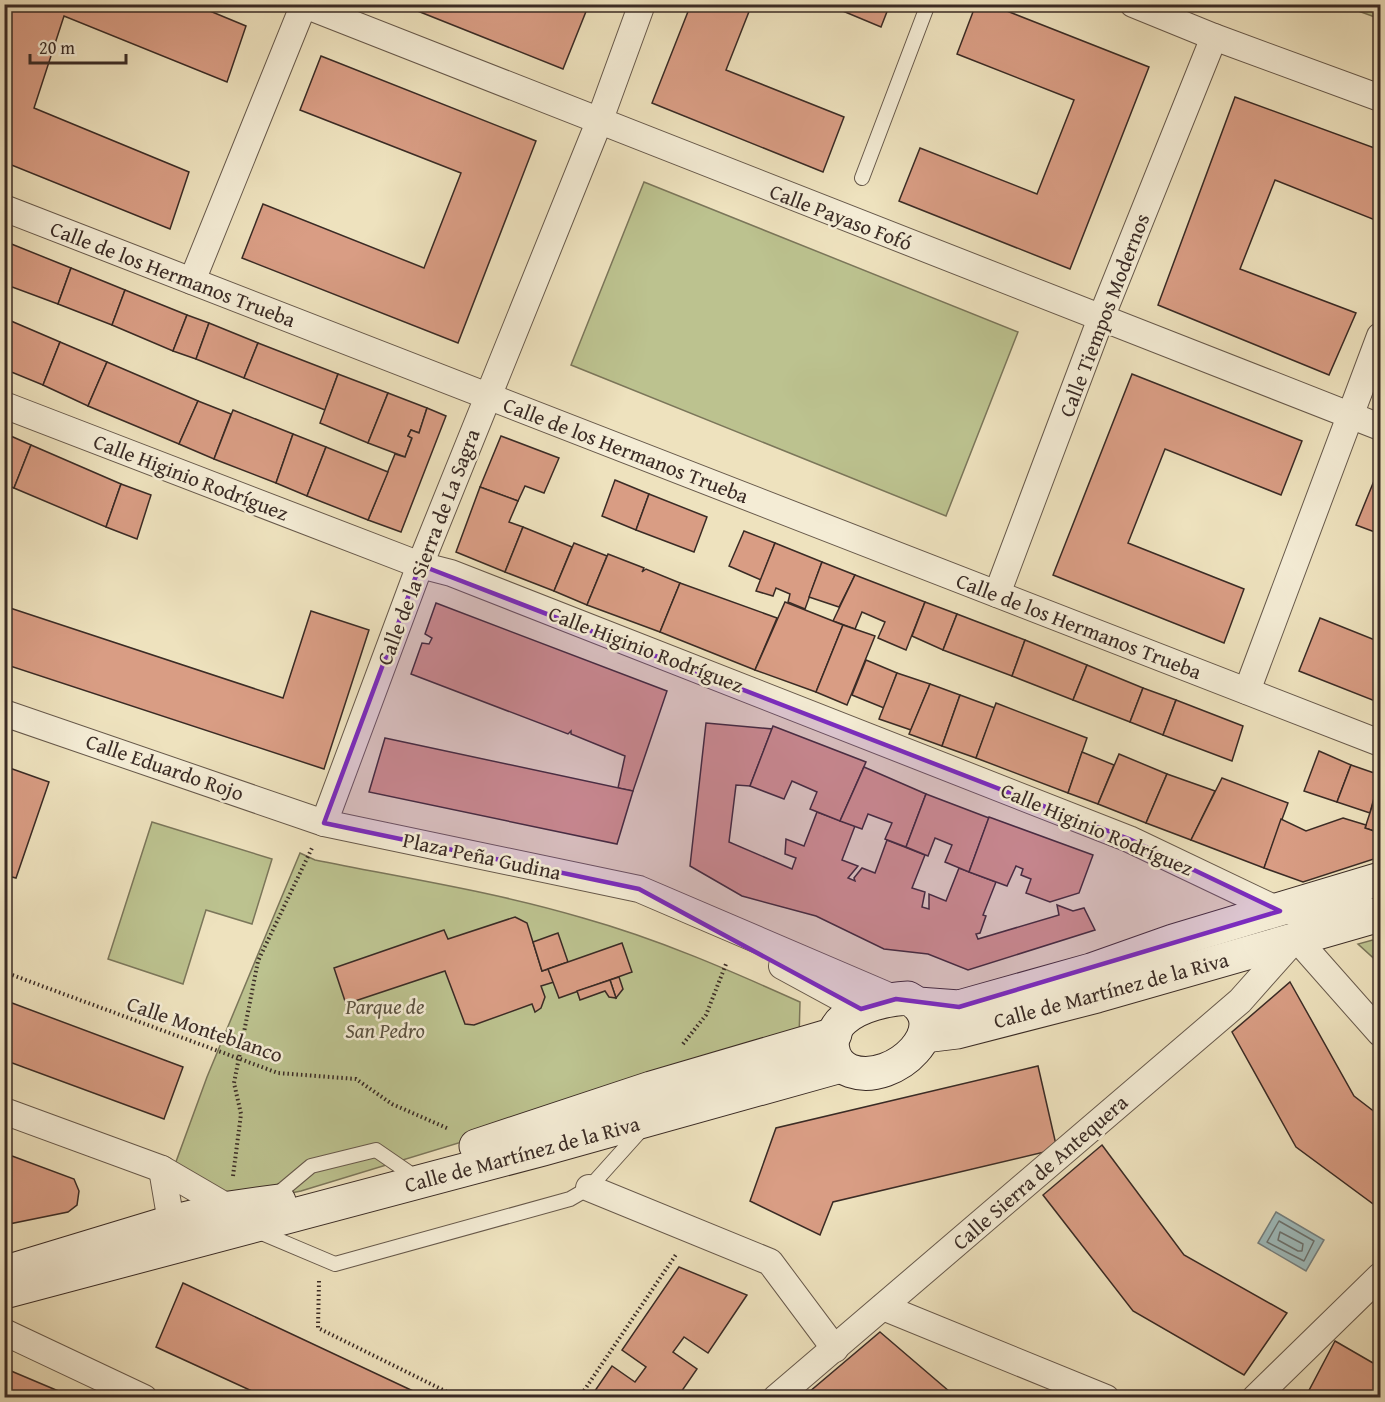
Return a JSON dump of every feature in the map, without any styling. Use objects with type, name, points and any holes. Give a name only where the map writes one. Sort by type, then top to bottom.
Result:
[{"type":"street","name":"Calle de la Sierra de La Sagra","points":[[324,823],[420,565],[599,122],[642,4]]},
{"type":"street","points":[[1133,4],[1214,37],[1380,98]]},
{"type":"street","name":"Calle Payaso Fofó","points":[[303,5],[1380,427]]},
{"type":"street","points":[[192,281],[303,5]]},
{"type":"street","name":"Calle Tiempos Modernos","points":[[997,594],[1101,318],[1214,37]]},
{"type":"street","name":"Calle de los Hermanos Trueba","points":[[4,208],[1380,743]]},
{"type":"street","points":[[1247,691],[1380,336]]},
{"type":"street","name":"Calle Higinio Rodríguez","points":[[4,405],[420,565],[451,573],[1129,839],[1288,925]]},
{"type":"street","name":"Calle Eduardo Rojo","points":[[4,713],[324,823]]},
{"type":"street","name":"Plaza Peña Gudina","points":[[324,823],[639,889],[907,1001]]},
{"type":"street","name":"Calle de Martínez de la Riva","points":[[924,1036],[957,1032],[1097,996],[1288,925],[1380,879]]},
{"type":"street","name":"Plaza Peña Gudina","points":[[639,889],[861,1009]]},
{"type":"street","name":"Calle de Martínez de la Riva","points":[[907,1001],[959,1006],[1091,970],[1173,941],[1380,913]]},
{"type":"street","points":[[1288,925],[1380,1033]]},
{"type":"street","name":"Calle Sierra de Antequera","points":[[776,1398],[1240,1001],[1288,925]]},
{"type":"street","points":[[907,1001],[924,1017],[924,1036],[913,1055],[883,1071],[854,1072],[841,1066],[834,1056],[831,1044],[843,1020],[861,1009],[907,1001]]},
{"type":"street","name":"Calle de Martínez de la Riva","points":[[4,1292],[203,1238],[248,1214],[408,1172],[482,1144],[680,1080],[835,1034]]},
{"type":"street","name":"Calle de Martínez de la Riva","points":[[4,1274],[23,1265],[171,1222],[248,1214],[650,1120],[841,1066]]},
{"type":"street","points":[[4,1111],[162,1168],[248,1214]]},
{"type":"street","points":[[162,1168],[171,1222],[203,1238]]},
{"type":"street","points":[[589,1188],[770,1262],[836,1349]]},
{"type":"street","points":[[1255,1398],[1380,1276]]},
{"type":"street","points":[[883,1307],[1106,1398]]},
{"type":"street","points":[[4,1332],[144,1398]]},
{"type":"lane","points":[[862,178],[927,4]]},
{"type":"lane","points":[[248,1214],[320,1258],[335,1264],[570,1199],[589,1188],[650,1120]]},
{"type":"path","points":[[248,1214],[241,1114],[234,1083],[258,961],[324,823]]},
{"type":"path","points":[[680,1080],[674,1054],[705,1015],[726,964]]},
{"type":"path","name":"Calle Monteblanco","points":[[4,972],[278,1073],[356,1078],[392,1104],[454,1131]]},
{"type":"path","points":[[579,1398],[693,1230]]},
{"type":"path","points":[[320,1258],[318,1328],[459,1398]]},
{"type":"highlighted area","points":[[420,565],[1129,839],[1280,911],[959,1007],[896,999],[861,1009],[639,889],[324,823]]},
{"type":"green space","points":[[1342,5],[1380,5],[1380,19]]},
{"type":"green space","points":[[644,182],[1018,332],[946,516],[571,365]]},
{"type":"green space","points":[[152,822],[272,859],[252,924],[206,910],[183,984],[108,959]]},
{"type":"green space","name":"Parque de San Pedro","points":[[300,853],[315,860],[483,893],[550,909],[611,926],[666,945],[800,1002],[799,1039],[301,1191],[231,1205],[173,1170],[207,1077]]},
{"type":"green space","points":[[1380,938],[1380,964],[1358,944]]},
{"type":"water","points":[[1276,1212],[1324,1240],[1306,1271],[1258,1243]]},
{"type":"building","points":[[7,4],[193,4],[246,26],[227,82],[64,16],[34,108],[189,172],[170,229],[4,162],[4,11]]},
{"type":"building","points":[[400,4],[589,4],[563,69]]},
{"type":"building","points":[[691,4],[752,4],[726,70],[844,117],[823,172],[652,103]]},
{"type":"building","points":[[826,4],[890,4],[881,27]]},
{"type":"building","points":[[976,4],[989,4],[1149,67],[1070,269],[899,201],[920,148],[1037,194],[1074,100],[957,54]]},
{"type":"building","points":[[321,56],[536,141],[458,343],[242,258],[263,204],[424,268],[461,173],[300,110]]},
{"type":"building","points":[[1235,97],[1380,150],[1380,222],[1275,180],[1240,269],[1356,313],[1329,375],[1158,305]]},
{"type":"building","points":[[4,241],[71,268],[58,304],[4,284]]},
{"type":"building","points":[[71,268],[125,290],[112,325],[58,304]]},
{"type":"building","points":[[125,290],[187,315],[173,351],[112,325]]},
{"type":"building","points":[[187,315],[209,323],[196,359],[173,351]]},
{"type":"building","points":[[4,318],[60,342],[43,385],[4,369]]},
{"type":"building","points":[[209,323],[258,343],[244,378],[196,359]]},
{"type":"building","points":[[60,342],[107,362],[88,406],[43,385]]},
{"type":"building","points":[[258,343],[338,374],[325,410],[244,378]]},
{"type":"building","points":[[107,362],[198,401],[179,444],[88,406]]},
{"type":"building","points":[[338,374],[388,393],[368,443],[320,423]]},
{"type":"building","points":[[1132,374],[1302,441],[1281,495],[1165,449],[1128,543],[1244,589],[1224,643],[1053,575]]},
{"type":"building","points":[[388,393],[427,408],[419,433],[411,430],[408,436],[412,438],[405,457],[368,443]]},
{"type":"building","points":[[198,401],[231,414],[214,459],[179,444]]},
{"type":"building","points":[[427,408],[446,416],[401,532],[368,520],[395,454],[405,457],[412,438],[408,436],[411,430],[419,433]]},
{"type":"building","points":[[233,410],[293,434],[276,483],[214,459]]},
{"type":"building","points":[[4,433],[31,445],[14,488],[4,484]]},
{"type":"building","points":[[293,434],[326,447],[307,496],[276,483]]},
{"type":"building","points":[[501,436],[559,458],[544,493],[525,486],[518,501],[480,487]]},
{"type":"building","points":[[31,445],[121,484],[106,527],[14,488]]},
{"type":"building","points":[[326,447],[388,472],[368,520],[307,496]]},
{"type":"building","points":[[1378,471],[1380,472],[1380,534],[1356,525]]},
{"type":"building","points":[[615,480],[649,494],[636,530],[602,516]]},
{"type":"building","points":[[121,484],[151,495],[137,539],[106,527]]},
{"type":"building","points":[[480,487],[518,501],[509,522],[523,527],[505,572],[456,552]]},
{"type":"building","points":[[649,494],[707,517],[694,552],[636,530]]},
{"type":"building","points":[[523,527],[572,547],[554,591],[505,572]]},
{"type":"building","points":[[744,531],[775,543],[761,580],[729,566]]},
{"type":"building","points":[[574,543],[607,556],[587,605],[554,591]]},
{"type":"building","points":[[775,543],[822,562],[805,609],[788,602],[790,594],[776,588],[773,596],[756,591]]},
{"type":"building","points":[[608,554],[644,568],[642,572],[646,569],[680,583],[660,632],[587,605]]},
{"type":"building","points":[[822,562],[855,575],[839,607],[809,597]]},
{"type":"building","points":[[855,575],[925,602],[906,650],[878,638],[885,622],[862,612],[855,629],[833,621]]},
{"type":"building","points":[[680,583],[777,618],[755,670],[660,632]]},
{"type":"building","points":[[785,602],[843,625],[816,692],[755,670]]},
{"type":"building","points":[[925,602],[957,614],[943,650],[912,636]]},
{"type":"building","points":[[436,603],[667,691],[633,791],[618,788],[625,756],[571,734],[571,731],[568,734],[411,674],[422,643],[429,644],[432,638],[425,634]]},
{"type":"building","points":[[4,606],[283,698],[311,611],[369,630],[324,769],[4,664]]},
{"type":"building","points":[[957,614],[1025,640],[1012,676],[943,650]]},
{"type":"building","points":[[1320,618],[1380,642],[1380,703],[1299,671]]},
{"type":"building","points":[[843,625],[875,636],[847,705],[816,692]]},
{"type":"building","points":[[1025,640],[1087,665],[1073,700],[1012,676]]},
{"type":"building","points":[[866,660],[897,673],[884,708],[852,695]]},
{"type":"building","points":[[1087,665],[1143,688],[1130,722],[1073,700]]},
{"type":"building","points":[[897,673],[930,684],[911,730],[879,719]]},
{"type":"building","points":[[930,684],[960,695],[942,746],[909,734]]},
{"type":"building","points":[[1143,688],[1176,700],[1163,735],[1130,722]]},
{"type":"building","points":[[960,695],[995,708],[976,758],[942,746]]},
{"type":"building","points":[[1176,700],[1243,726],[1232,761],[1163,735]]},
{"type":"building","points":[[996,703],[1087,738],[1068,793],[976,758]]},
{"type":"building","points":[[706,723],[772,729],[750,786],[736,785],[729,842],[792,869],[796,858],[785,854],[786,839],[804,846],[817,812],[855,826],[842,860],[858,866],[848,878],[855,881],[854,878],[862,868],[875,873],[887,840],[925,855],[912,888],[925,892],[922,907],[929,909],[929,894],[946,901],[959,868],[996,882],[983,915],[986,916],[980,933],[976,934],[978,939],[1059,915],[1057,905],[1073,911],[1084,908],[1095,930],[968,970],[928,954],[884,949],[816,916],[742,896],[690,866]]},
{"type":"building","points":[[773,726],[866,762],[840,821],[810,809],[817,792],[792,781],[784,799],[750,786]]},
{"type":"building","points":[[385,738],[633,791],[617,844],[369,792]]},
{"type":"building","points":[[1319,751],[1351,765],[1337,802],[1304,791]]},
{"type":"building","points":[[1082,752],[1114,765],[1098,804],[1068,793]]},
{"type":"building","points":[[1119,754],[1167,774],[1146,823],[1098,804]]},
{"type":"building","points":[[1351,765],[1380,775],[1370,813],[1337,802]]},
{"type":"building","points":[[4,766],[49,782],[16,878],[4,875]]},
{"type":"building","points":[[864,767],[926,794],[906,847],[885,839],[892,823],[868,814],[862,829],[840,821]]},
{"type":"building","points":[[1167,774],[1215,791],[1191,840],[1146,823]]},
{"type":"building","points":[[1222,778],[1288,803],[1264,868],[1191,840]]},
{"type":"building","points":[[1380,782],[1380,833],[1365,828]]},
{"type":"building","points":[[926,794],[989,818],[969,872],[945,862],[952,845],[935,838],[928,856],[906,847]]},
{"type":"building","points":[[989,817],[1093,855],[1079,893],[1050,902],[1026,893],[1031,879],[1021,875],[1023,869],[1016,866],[1007,886],[969,872]]},
{"type":"building","points":[[1343,818],[1366,825],[1365,828],[1380,833],[1380,857],[1303,882],[1264,868],[1281,819],[1306,831]]},
{"type":"building","points":[[515,917],[527,923],[542,971],[548,969],[554,982],[541,986],[545,997],[541,1008],[535,1012],[532,1004],[474,1025],[465,1024],[445,971],[346,1004],[334,968],[444,930],[448,939]]},
{"type":"building","points":[[558,933],[568,962],[542,971],[533,942]]},
{"type":"building","points":[[622,943],[632,972],[559,998],[548,969]]},
{"type":"building","points":[[619,977],[623,989],[616,998],[610,980]]},
{"type":"building","points":[[610,980],[616,998],[609,997],[605,991],[580,1000],[577,991]]},
{"type":"building","points":[[1290,982],[1354,1096],[1380,1116],[1380,1209],[1296,1147],[1232,1032]]},
{"type":"building","points":[[4,1000],[183,1067],[164,1119],[4,1060]]},
{"type":"building","points":[[1038,1066],[1057,1149],[833,1202],[820,1235],[750,1201],[776,1128]]},
{"type":"building","points":[[1102,1145],[1184,1255],[1287,1313],[1244,1375],[1133,1311],[1043,1195]]},
{"type":"building","points":[[4,1153],[74,1179],[79,1191],[77,1205],[68,1212],[4,1225]]},
{"type":"building","points":[[679,1267],[747,1295],[708,1353],[684,1337],[673,1352],[697,1369],[677,1398],[590,1398],[612,1366],[635,1382],[646,1367],[622,1350]]},
{"type":"building","points":[[183,1283],[428,1398],[267,1398],[156,1347]]},
{"type":"building","points":[[880,1332],[957,1398],[889,1398],[883,1393],[878,1398],[802,1398]]},
{"type":"building","points":[[1335,1341],[1380,1367],[1380,1398],[1305,1398]]},
{"type":"building","points":[[4,1368],[75,1398],[4,1398]]}]
